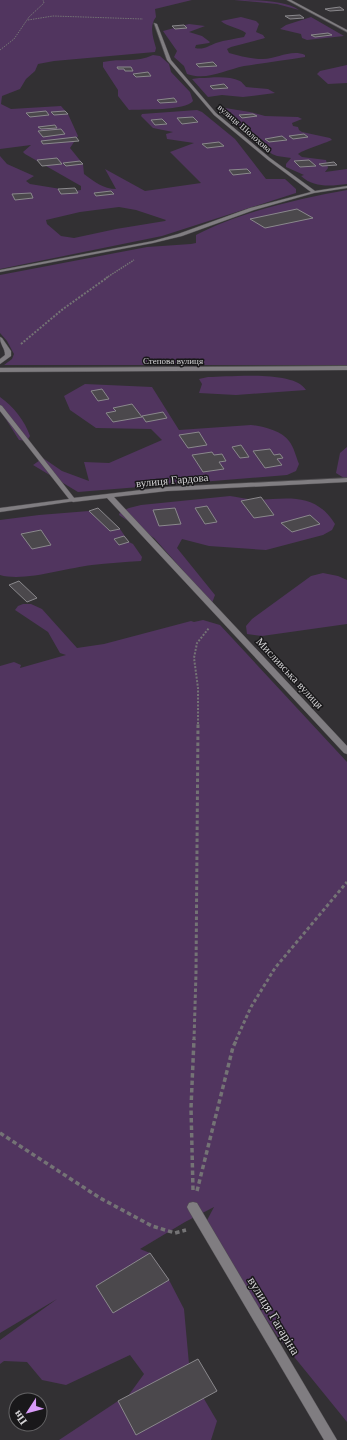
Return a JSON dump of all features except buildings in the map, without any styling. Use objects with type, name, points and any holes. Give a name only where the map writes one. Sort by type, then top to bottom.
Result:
[{"type":"street","points":[[289,0],[347,31]]},
{"type":"street","name":"вулиця Шолохова","points":[[155,24],[169,60],[215,114],[269,159],[314,192]]},
{"type":"street","points":[[0,271],[153,242],[180,235],[252,208],[314,192],[347,187]]},
{"type":"street","points":[[0,339],[8,351],[8,356],[0,362]]},
{"type":"street","name":"Степова вулиця","points":[[0,370],[347,368]]},
{"type":"street","points":[[0,407],[73,500]]},
{"type":"street","name":"вулиця Гардова","points":[[0,510],[175,488],[347,480]]},
{"type":"street","name":"Мисливська вулиця","points":[[109,496],[347,751]]},
{"type":"street","name":"вулиця Гагаріна","points":[[193,1207],[331,1440]]},
{"type":"path","points":[[0,50],[14,39],[28,20],[29,16],[44,3],[43,0]]},
{"type":"path","points":[[28,20],[53,16],[142,18],[155,24]]},
{"type":"path","points":[[8,351],[26,341],[63,309],[94,286],[132,262],[153,242]]},
{"type":"path","points":[[193,1207],[191,1108],[196,973],[198,688],[194,658],[198,644],[208,630],[217,611]]},
{"type":"path","points":[[193,1207],[233,1047],[251,1007],[275,968],[347,882]]},
{"type":"path","points":[[0,1133],[100,1198],[152,1226],[175,1233],[204,1226]]},
{"type":"shaded area","points":[[0,0],[192,0],[155,9],[156,17],[152,28],[156,48],[155,52],[54,61],[38,64],[35,71],[26,79],[20,89],[2,96],[1,104],[11,109],[61,106],[68,114],[78,136],[70,148],[83,164],[84,174],[103,186],[116,189],[105,169],[145,191],[201,183],[170,152],[194,143],[167,139],[166,134],[173,132],[153,128],[141,116],[142,114],[197,110],[202,112],[235,139],[266,179],[285,179],[296,189],[296,193],[162,236],[0,269],[0,156],[7,164],[34,176],[26,181],[30,184],[73,191],[81,190],[81,186],[25,154],[23,152],[31,145],[0,149]],"holes":[[[119,207],[136,210],[166,220],[74,238],[61,236],[47,224],[46,220],[80,212]]]},
{"type":"shaded area","points":[[234,0],[278,2],[299,10],[277,4]]},
{"type":"shaded area","points":[[241,17],[256,21],[259,24],[256,32],[263,35],[265,38],[231,47],[227,49],[229,53],[259,59],[268,59],[294,53],[300,53],[305,55],[305,57],[244,66],[209,76],[194,76],[187,74],[184,66],[174,57],[177,51],[163,31],[189,24],[205,26],[189,32],[202,36],[210,42],[196,45],[195,48],[203,48],[219,42],[244,37],[246,33],[240,29],[226,25],[221,21]]},
{"type":"shaded area","points":[[311,17],[344,36],[307,40],[302,38],[301,34],[280,29],[286,25]]},
{"type":"shaded area","points":[[153,55],[160,56],[169,64],[171,72],[190,92],[193,101],[173,108],[129,110],[118,96],[118,90],[103,67],[103,62],[134,60]]},
{"type":"shaded area","points":[[347,65],[347,83],[328,84],[317,74],[320,71]]},
{"type":"shaded area","points":[[230,78],[240,81],[246,87],[268,89],[275,93],[243,97],[222,95],[208,97],[192,79]]},
{"type":"shaded area","points":[[225,108],[265,116],[298,117],[302,119],[292,123],[293,126],[298,127],[302,132],[330,138],[332,140],[298,154],[302,157],[326,160],[328,168],[325,172],[347,169],[347,184],[323,185],[311,183],[306,180],[301,176],[304,175],[286,167],[286,164],[291,158],[272,154],[244,129],[220,112],[219,110]]},
{"type":"shaded area","points":[[347,190],[347,365],[4,365],[12,359],[14,354],[7,341],[0,333],[0,275],[147,247],[196,243],[196,235],[230,220],[270,207]]},
{"type":"shaded area","points":[[208,377],[276,377],[299,384],[306,390],[236,395],[199,393],[202,384],[199,379]]},
{"type":"shaded area","points":[[85,384],[152,387],[179,430],[251,425],[272,430],[282,434],[291,443],[299,464],[296,471],[287,475],[78,492],[33,465],[43,458],[62,471],[89,481],[84,462],[109,463],[162,440],[151,429],[96,428],[70,410],[64,396]]},
{"type":"shaded area","points":[[0,397],[14,409],[22,419],[30,436],[27,441],[19,440],[0,410]]},
{"type":"shaded area","points":[[347,447],[347,478],[344,478],[336,473],[340,453]]},
{"type":"shaded area","points":[[230,496],[255,500],[291,499],[310,502],[328,514],[335,524],[332,530],[323,535],[266,550],[209,546],[182,539],[177,548],[215,595],[212,603],[154,538],[119,515],[120,512],[141,505]]},
{"type":"shaded area","points":[[100,511],[120,529],[142,557],[141,561],[92,565],[33,576],[10,577],[0,575],[0,520]]},
{"type":"shaded area","points":[[323,573],[338,576],[347,580],[347,624],[262,636],[247,634],[246,626],[252,619],[311,576]]},
{"type":"shaded area","points":[[23,604],[31,604],[42,609],[77,648],[104,644],[191,621],[194,622],[203,620],[220,625],[347,762],[347,1422],[278,1337],[204,1226],[214,1207],[185,1222],[140,1249],[150,1253],[169,1280],[184,1309],[190,1375],[217,1421],[211,1440],[59,1440],[128,1396],[144,1374],[130,1355],[66,1385],[42,1380],[27,1362],[4,1361],[0,1364],[0,1340],[57,1299],[0,1333],[0,666],[14,662],[21,665],[20,668],[66,655],[60,653],[48,632],[15,610],[18,606]]}]
